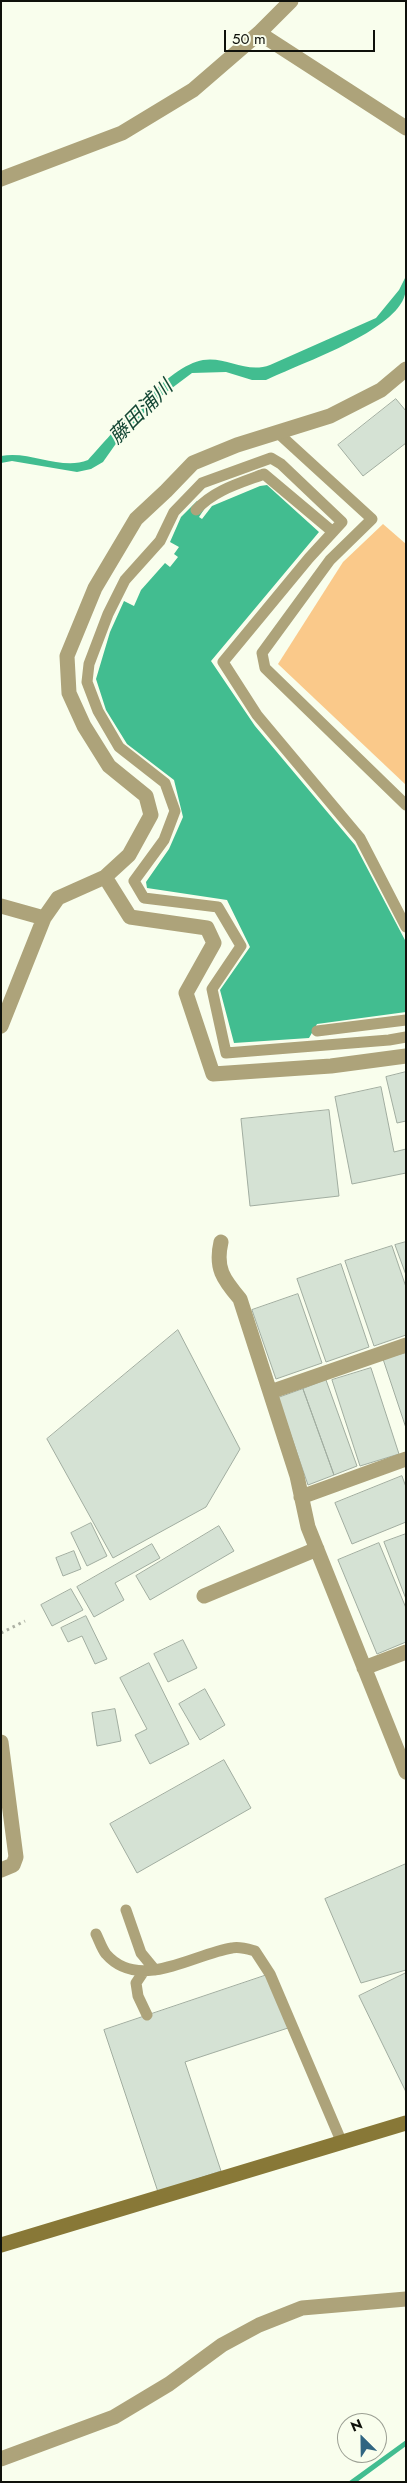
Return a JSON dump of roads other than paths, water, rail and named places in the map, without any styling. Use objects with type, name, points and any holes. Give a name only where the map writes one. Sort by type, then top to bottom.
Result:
[{"type":"street","points":[[1,179],[122,134],[193,90],[260,33],[291,1]]},
{"type":"street","points":[[260,33],[406,128]]},
{"type":"street","points":[[1,1026],[44,918],[58,898],[105,877],[129,855],[152,816],[146,796],[109,766],[84,726],[69,692],[68,656],[95,588],[136,520],[193,463],[237,445],[330,416],[381,390],[406,369]]},
{"type":"street","points":[[105,877],[130,917],[207,928],[214,943],[186,992],[213,1074],[331,1066],[406,1056]]},
{"type":"street","points":[[1,906],[44,918]]},
{"type":"street","points":[[221,1242],[217,1259],[226,1283],[240,1299],[297,1476],[308,1527],[406,1772]]},
{"type":"street","points":[[270,1392],[406,1346]]},
{"type":"street","points":[[301,1497],[406,1459]]},
{"type":"street","points":[[204,1596],[316,1549]]},
{"type":"street","points":[[364,1668],[406,1652]]},
{"type":"street","points":[[1,1742],[16,1856],[13,1865],[1,1870]]},
{"type":"street","points":[[1,2244],[406,2124]]},
{"type":"street","points":[[1,2459],[114,2417],[169,2384],[222,2345],[259,2325],[302,2308],[406,2300]]},
{"type":"lane","points":[[278,433],[372,518],[330,560],[262,653],[266,668],[406,805]]},
{"type":"lane","points":[[406,927],[360,838],[257,715],[222,662],[342,522],[281,464],[271,458],[202,483],[174,512],[160,541],[125,580],[108,614],[90,664],[87,682],[98,711],[119,747],[165,783],[175,810],[164,840],[134,881],[144,898],[218,907],[242,946],[212,989],[226,1053],[406,1037]]},
{"type":"lane","points":[[196,510],[204,500],[218,492],[264,474],[333,532]]},
{"type":"lane","points":[[317,1031],[406,1020]]},
{"type":"lane","points":[[126,1910],[141,1953],[150,1970]]},
{"type":"lane","points":[[96,1934],[105,1953],[122,1968],[150,1970],[234,1947],[255,1950],[270,1974],[342,2143]]},
{"type":"lane","points":[[147,2015],[138,1996],[136,1983],[150,1970]]},
{"type":"water","name":"藤田浦川","points":[[406,276],[404,298],[389,317],[375,328],[338,348],[266,380],[252,380],[226,372],[192,373],[156,400],[115,445],[103,462],[91,469],[77,472],[12,461],[1,463],[1,456],[12,455],[67,463],[78,463],[88,460],[142,402],[174,374],[189,365],[211,359],[253,367],[270,365],[376,318],[399,290]]},
{"type":"water","points":[[267,485],[319,532],[211,661],[255,726],[355,845],[406,942],[406,1012],[317,1024],[309,1038],[234,1043],[220,990],[250,947],[227,900],[147,888],[146,882],[169,849],[183,817],[174,780],[127,744],[106,710],[96,679],[110,632],[124,601],[134,606],[141,590],[165,563],[170,567],[178,557],[174,554],[179,547],[170,542],[181,517],[197,501],[205,508],[199,517],[202,519],[212,506],[260,486]]},
{"type":"water","points":[[406,2440],[406,2446],[387,2460],[387,2454]]},
{"type":"water","points":[[374,2463],[383,2463],[357,2482],[348,2482]]}]
